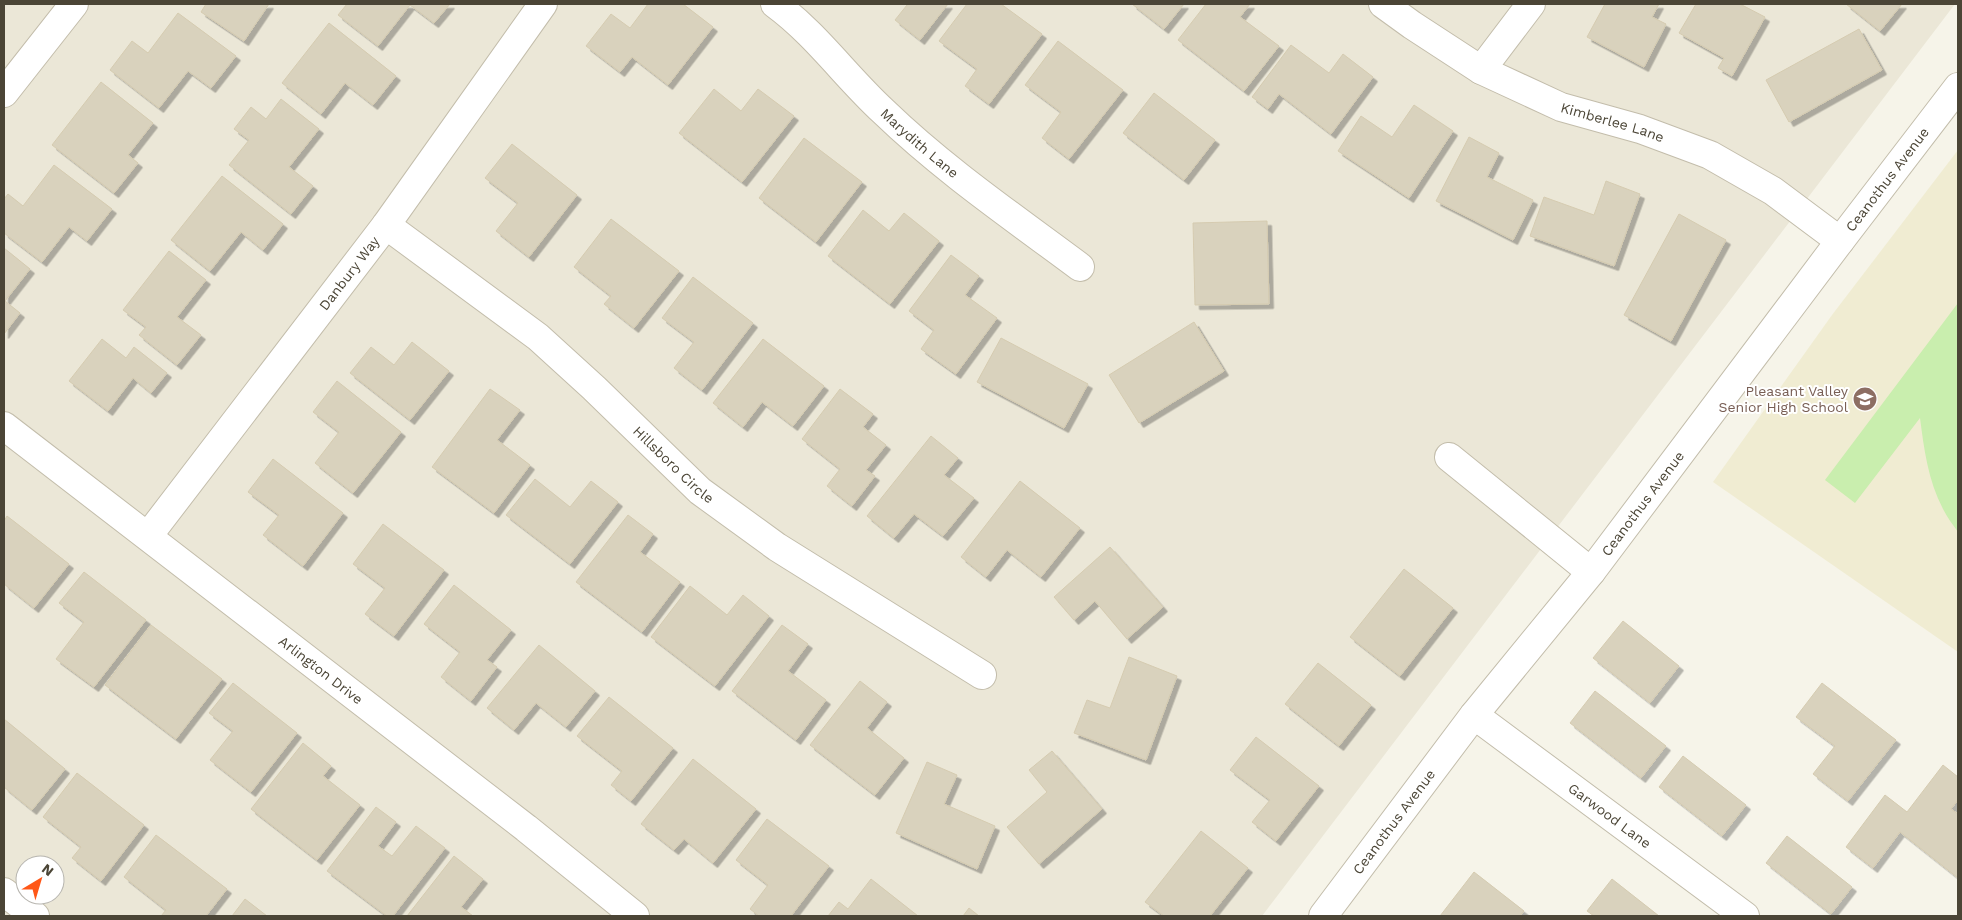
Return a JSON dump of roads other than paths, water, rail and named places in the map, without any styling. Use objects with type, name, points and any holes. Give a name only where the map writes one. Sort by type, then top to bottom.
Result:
[{"type":"street","points":[[4,93],[74,4]]},
{"type":"street","name":"Danbury Way","points":[[148,536],[386,225],[543,4]]},
{"type":"street","name":"Marydith Lane","points":[[775,4],[788,13],[882,110],[930,154],[1080,267]]},
{"type":"street","name":"Kimberlee Lane","points":[[1383,4],[1480,70],[1561,107],[1640,129],[1710,155],[1773,191],[1840,241]]},
{"type":"street","points":[[1480,70],[1531,4]]},
{"type":"street","name":"Ceanothus Avenue","points":[[1323,916],[1474,716],[1591,572],[1958,87]]},
{"type":"street","name":"Hillsboro Circle","points":[[386,225],[538,337],[594,388],[700,491],[777,547],[982,675]]},
{"type":"street","name":"Arlington Drive","points":[[4,426],[526,828],[635,916]]},
{"type":"street","points":[[1449,457],[1591,572]]},
{"type":"street","name":"Garwood Lane","points":[[1474,716],[1745,916]]},
{"type":"street","points":[[4,892],[35,916]]},
{"type":"place","name":"Pleasant Valley Senior High School","points":[[1865,399]]}]
